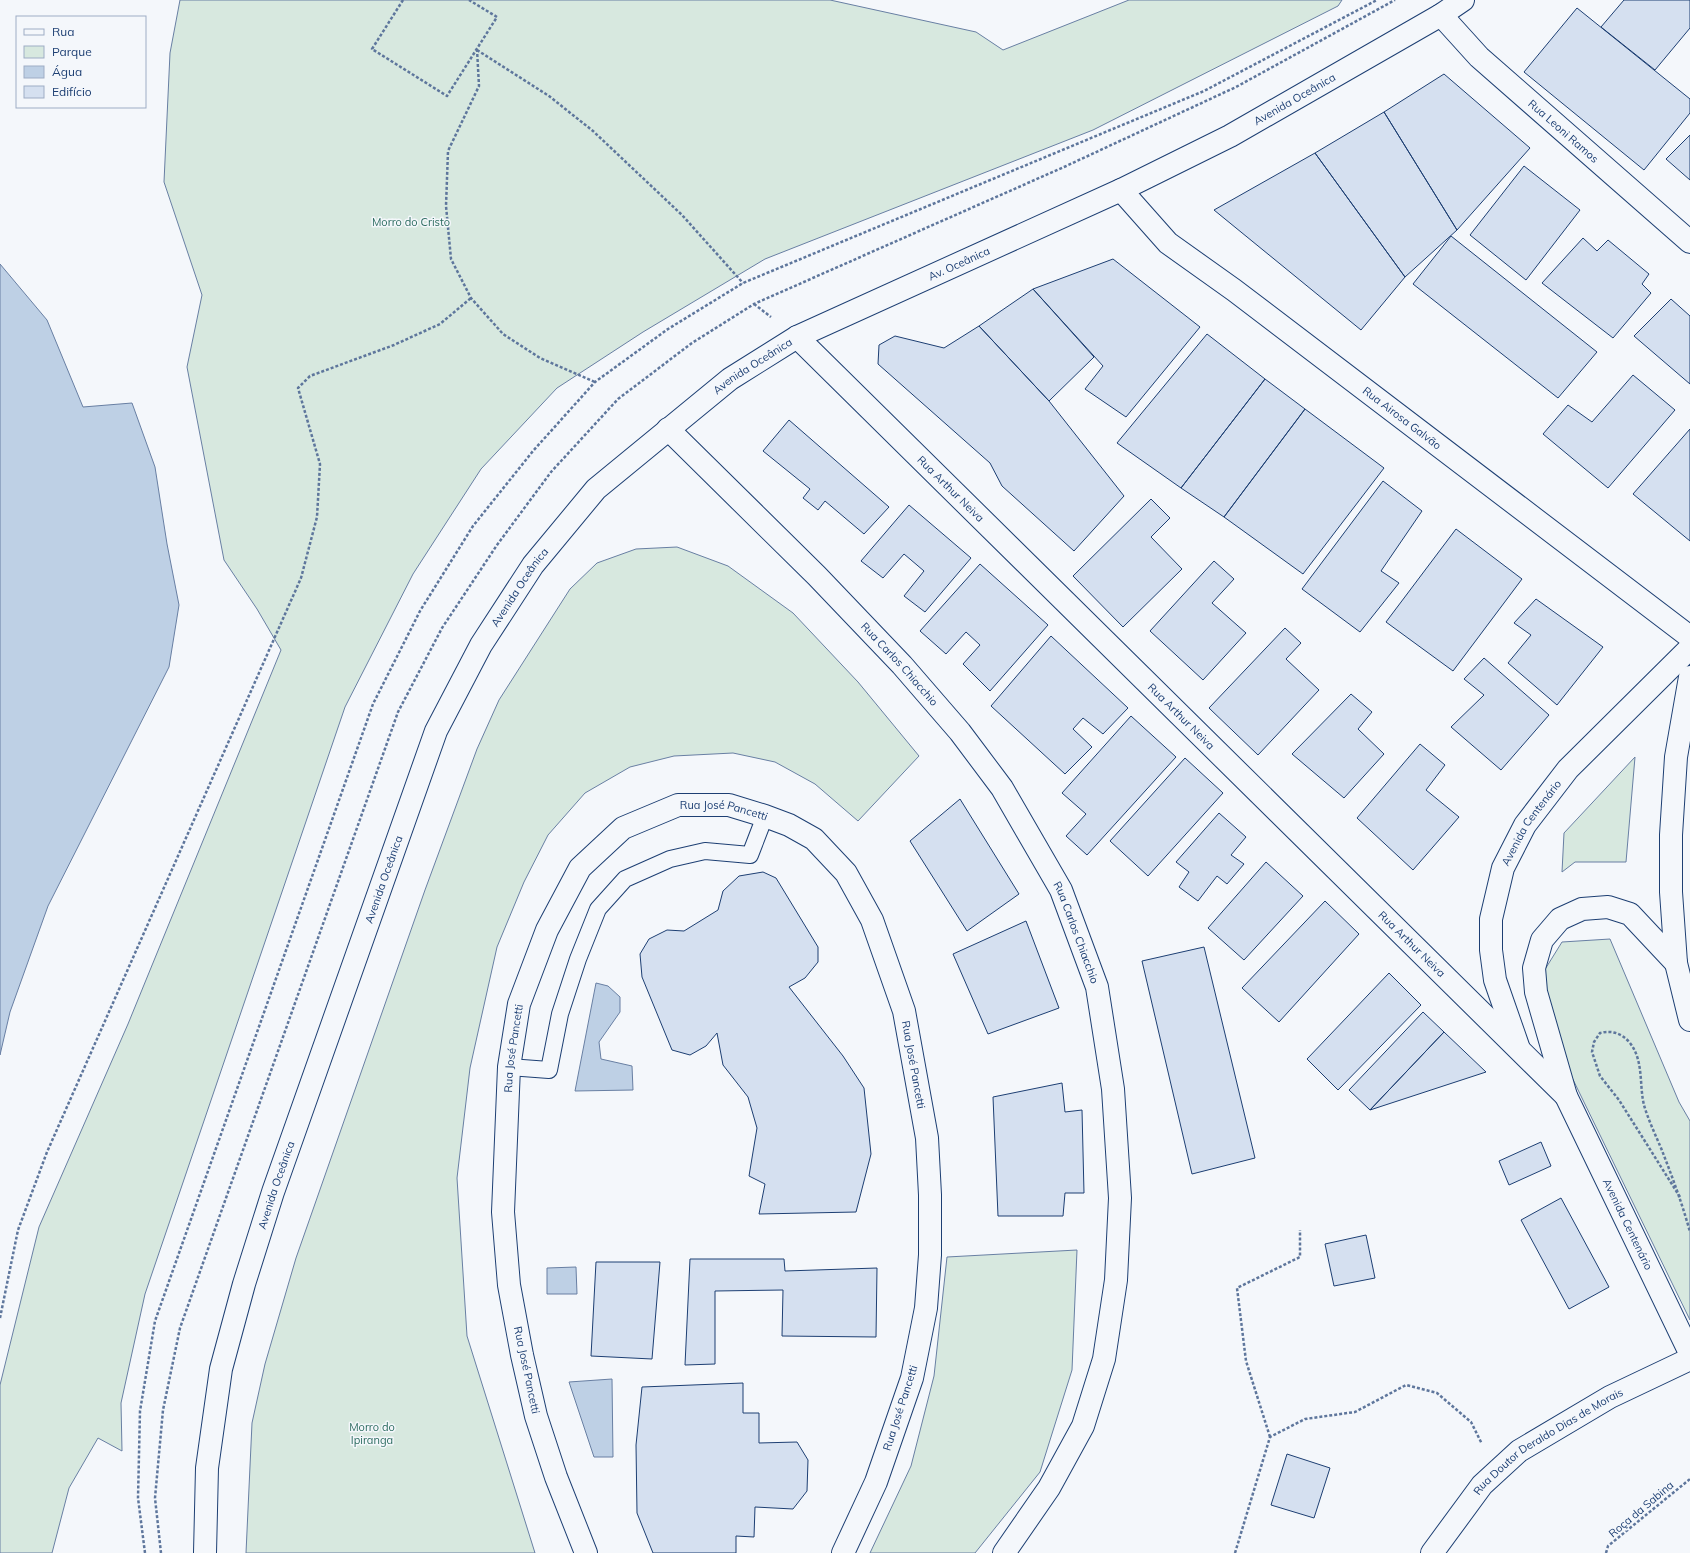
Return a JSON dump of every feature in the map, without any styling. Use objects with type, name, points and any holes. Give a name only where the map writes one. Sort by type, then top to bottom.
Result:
[{"type":"street","name":"Avenida Oceânica","points":[[1122,190],[1230,136],[1441,15],[1463,0]]},
{"type":"street","name":"Rua Leoni Ramos","points":[[1441,15],[1478,58],[1690,242]]},
{"type":"street","name":"Av. Oceânica","points":[[797,337],[1122,190]]},
{"type":"street","name":"Rua Airosa Galvão","points":[[1122,190],[1168,243],[1260,310],[1690,637]]},
{"type":"street","name":"Avenida Oceânica","points":[[205,1553],[207,1468],[220,1377],[244,1284],[273,1192],[436,731],[481,645],[533,566],[596,489],[730,379],[797,337]]},
{"type":"street","name":"Rua Arthur Neiva","points":[[797,337],[1518,1046],[1566,1096]]},
{"type":"street","name":"Rua Carlos Chiacchio","points":[[668,429],[817,576],[902,665],[960,732],[1002,788],[1061,890],[1097,987],[1113,1089],[1120,1198],[1116,1280],[1104,1359],[1083,1426],[1049,1488],[1004,1553]]},
{"type":"street","name":"Avenida Centenário","points":[[1518,1046],[1495,980],[1490,950],[1491,919],[1503,868],[1525,825],[1568,769],[1690,648]]},
{"type":"street","points":[[1690,677],[1676,757],[1671,835],[1671,892],[1676,963],[1690,1020]]},
{"type":"street","name":"Rua José Pancetti","points":[[586,1553],[556,1477],[536,1416],[522,1355],[509,1285],[503,1212],[509,1067],[519,1004],[547,930],[580,868],[623,828],[678,805],[729,805],[789,825],[814,839],[846,873],[872,920],[904,1010],[927,1138],[930,1194],[930,1255],[926,1308],[912,1378],[876,1482],[842,1553]]},
{"type":"street","points":[[1566,1096],[1536,992],[1534,968],[1542,940],[1560,919],[1582,909],[1608,907],[1630,914],[1676,963]]},
{"type":"street","name":"Avenida Centenário","points":[[1566,1096],[1690,1353]]},
{"type":"street","name":"Rua Doutor Deraldo Dias de Morais","points":[[1432,1553],[1482,1485],[1519,1451],[1610,1397],[1690,1359]]},
{"type":"lane","points":[[509,1067],[549,1070],[560,1014],[578,959],[598,909],[625,879],[670,859],[705,851],[750,855],[765,816]]},
{"type":"path","points":[[403,0],[372,49],[446,96],[497,18],[469,0]]},
{"type":"path","points":[[145,1553],[138,1498],[140,1411],[155,1321],[373,704],[420,611],[473,526],[533,451],[595,382],[668,329],[743,283],[1204,91],[1377,0]]},
{"type":"path","points":[[161,1553],[155,1498],[163,1410],[180,1328],[398,712],[442,628],[497,545],[551,472],[618,399],[692,343],[754,304],[1064,167],[1236,87],[1395,0]]},
{"type":"path","points":[[477,49],[549,96],[592,131],[682,215],[743,283]]},
{"type":"path","points":[[477,49],[479,86],[448,150],[446,206],[451,259],[471,298],[503,334],[540,358],[595,382]]},
{"type":"path","points":[[0,1318],[18,1230],[47,1152],[301,578],[317,517],[320,464],[298,388],[310,376],[394,345],[440,324],[471,298]]},
{"type":"path","points":[[1680,1197],[1619,1100],[1600,1076],[1592,1052],[1594,1042],[1600,1033],[1609,1031],[1620,1034],[1630,1042],[1636,1056],[1642,1078],[1644,1104],[1680,1197],[1690,1232]]},
{"type":"path","points":[[1234,1553],[1270,1437],[1246,1361],[1236,1288],[1300,1257],[1300,1230]]},
{"type":"path","points":[[1270,1437],[1305,1419],[1355,1412],[1406,1385],[1437,1392],[1471,1422],[1496,1471]]},
{"type":"path","name":"Roça da Sabina","points":[[1606,1553],[1608,1546],[1690,1479]]},
{"type":"green space","name":"Morro do Cristo","points":[[180,0],[830,0],[976,32],[1003,50],[1129,0],[1342,0],[1338,6],[1093,130],[765,259],[643,332],[557,388],[481,469],[413,574],[345,707],[145,1294],[121,1403],[122,1451],[98,1438],[69,1488],[52,1553],[0,1553],[0,1385],[39,1227],[128,1024],[281,650],[257,609],[224,560],[187,367],[202,295],[164,182],[170,53]]},
{"type":"green space","name":"Morro do Ipiranga","points":[[677,547],[728,566],[793,613],[858,682],[919,756],[858,821],[815,784],[775,762],[733,753],[674,756],[630,767],[585,793],[548,835],[524,882],[497,947],[470,1068],[457,1178],[467,1336],[535,1553],[246,1553],[252,1423],[265,1364],[296,1258],[425,890],[477,749],[499,700],[570,589],[597,563],[636,549]]},
{"type":"green space","points":[[1635,757],[1626,862],[1575,862],[1562,872],[1564,833]]},
{"type":"green space","points":[[1610,939],[1679,1102],[1690,1121],[1690,1320],[1563,1059],[1539,979],[1562,942]]},
{"type":"green space","points":[[1077,1250],[1072,1370],[1040,1472],[975,1553],[870,1553],[911,1466],[934,1376],[947,1257]]},
{"type":"water","points":[[0,264],[47,320],[83,407],[132,403],[155,467],[167,544],[179,605],[169,667],[48,906],[10,1012],[0,1055]]},
{"type":"water","points":[[596,983],[608,986],[620,997],[620,1012],[599,1042],[601,1059],[632,1066],[633,1090],[575,1091]]},
{"type":"water","points":[[576,1267],[577,1294],[547,1294],[547,1268]]},
{"type":"water","points":[[612,1379],[613,1457],[594,1457],[569,1382]]},
{"type":"building","points":[[1624,0],[1690,0],[1690,28],[1655,70],[1601,27]]},
{"type":"building","points":[[1577,8],[1690,99],[1690,113],[1644,170],[1524,72]]},
{"type":"building","points":[[1444,74],[1530,148],[1457,230],[1384,112]]},
{"type":"building","points":[[1384,112],[1457,230],[1405,277],[1315,153]]},
{"type":"building","points":[[1690,135],[1690,180],[1666,159]]},
{"type":"building","points":[[1315,153],[1405,277],[1361,330],[1214,210]]},
{"type":"building","points":[[1524,166],[1580,210],[1526,280],[1470,235]]},
{"type":"building","points":[[1451,236],[1597,352],[1558,398],[1413,284]]},
{"type":"building","points":[[1583,238],[1597,251],[1608,240],[1649,274],[1642,284],[1651,293],[1613,338],[1542,283]]},
{"type":"building","points":[[1113,259],[1200,327],[1126,417],[1085,389],[1103,366],[1033,289]]},
{"type":"building","points":[[1033,289],[1094,357],[1049,401],[979,326]]},
{"type":"building","points":[[1671,299],[1690,316],[1690,384],[1634,336]]},
{"type":"building","points":[[979,326],[1049,401],[1124,496],[1074,551],[1002,486],[990,463],[878,364],[879,345],[895,336],[944,348]]},
{"type":"building","points":[[1207,334],[1265,379],[1181,488],[1117,443]]},
{"type":"building","points":[[1633,375],[1675,410],[1608,488],[1543,434],[1568,405],[1592,422]]},
{"type":"building","points":[[1265,379],[1305,409],[1224,517],[1181,488]]},
{"type":"building","points":[[1305,409],[1384,468],[1303,574],[1224,517]]},
{"type":"building","points":[[789,420],[889,507],[864,534],[825,501],[818,510],[803,498],[810,489],[763,451]]},
{"type":"building","points":[[1690,429],[1690,541],[1633,494]]},
{"type":"building","points":[[1383,481],[1422,511],[1381,571],[1399,583],[1360,632],[1302,589]]},
{"type":"building","points":[[1151,499],[1170,518],[1151,537],[1182,569],[1123,627],[1073,576]]},
{"type":"building","points":[[909,505],[971,558],[925,612],[904,596],[924,571],[904,554],[883,578],[861,561]]},
{"type":"building","points":[[1456,529],[1522,579],[1453,671],[1386,622]]},
{"type":"building","points":[[1214,561],[1234,579],[1212,603],[1246,633],[1203,680],[1150,631]]},
{"type":"building","points":[[980,564],[1048,625],[990,691],[963,664],[980,645],[966,632],[946,654],[920,631]]},
{"type":"building","points":[[1536,599],[1603,647],[1557,705],[1508,663],[1531,635],[1514,623]]},
{"type":"building","points":[[1285,628],[1301,643],[1286,659],[1319,690],[1258,755],[1209,708]]},
{"type":"building","points":[[1051,636],[1128,708],[1103,734],[1083,718],[1073,729],[1092,747],[1065,774],[991,706]]},
{"type":"building","points":[[1484,658],[1549,715],[1501,770],[1451,727],[1484,695],[1464,679]]},
{"type":"building","points":[[1351,694],[1372,712],[1358,729],[1384,754],[1344,798],[1292,754]]},
{"type":"building","points":[[1131,716],[1176,757],[1087,855],[1066,836],[1086,814],[1062,793]]},
{"type":"building","points":[[1420,744],[1445,765],[1426,790],[1459,817],[1413,870],[1357,818]]},
{"type":"building","points":[[1185,758],[1223,793],[1148,876],[1110,841]]},
{"type":"building","points":[[960,799],[1019,894],[967,931],[910,841]]},
{"type":"building","points":[[1219,813],[1246,837],[1231,855],[1244,864],[1227,884],[1217,876],[1198,901],[1179,887],[1189,872],[1176,862]]},
{"type":"building","points":[[1266,862],[1303,896],[1244,960],[1208,928]]},
{"type":"building","points":[[763,872],[776,878],[818,947],[818,962],[805,978],[789,987],[843,1056],[864,1088],[871,1154],[856,1212],[759,1214],[765,1184],[749,1176],[757,1128],[748,1097],[723,1065],[717,1033],[706,1046],[690,1055],[672,1050],[642,977],[640,954],[649,939],[667,930],[684,931],[718,910],[723,891],[739,876]]},
{"type":"building","points":[[1325,901],[1359,934],[1279,1022],[1242,988]]},
{"type":"building","points":[[1026,921],[1059,1008],[988,1034],[953,954]]},
{"type":"building","points":[[1204,947],[1255,1158],[1192,1174],[1142,961]]},
{"type":"building","points":[[1389,973],[1421,1005],[1338,1090],[1307,1059]]},
{"type":"building","points":[[1423,1012],[1444,1032],[1370,1110],[1349,1090]]},
{"type":"building","points":[[1444,1032],[1486,1072],[1370,1110]]},
{"type":"building","points":[[1062,1083],[1065,1112],[1082,1110],[1084,1193],[1065,1193],[1063,1216],[998,1216],[993,1097]]},
{"type":"building","points":[[1541,1142],[1551,1166],[1509,1185],[1499,1161]]},
{"type":"building","points":[[1561,1198],[1609,1287],[1569,1309],[1521,1220]]},
{"type":"building","points":[[1366,1235],[1375,1278],[1334,1286],[1325,1244]]},
{"type":"building","points":[[690,1259],[784,1259],[785,1271],[877,1268],[876,1337],[782,1336],[783,1290],[715,1291],[715,1364],[685,1365]]},
{"type":"building","points":[[596,1262],[660,1262],[652,1359],[591,1356]]},
{"type":"building","points":[[743,1383],[743,1413],[759,1413],[759,1443],[797,1442],[808,1460],[807,1491],[793,1509],[755,1507],[754,1537],[736,1536],[736,1553],[653,1553],[637,1513],[636,1445],[642,1387]]},
{"type":"building","points":[[1287,1454],[1330,1468],[1314,1518],[1271,1505]]}]
